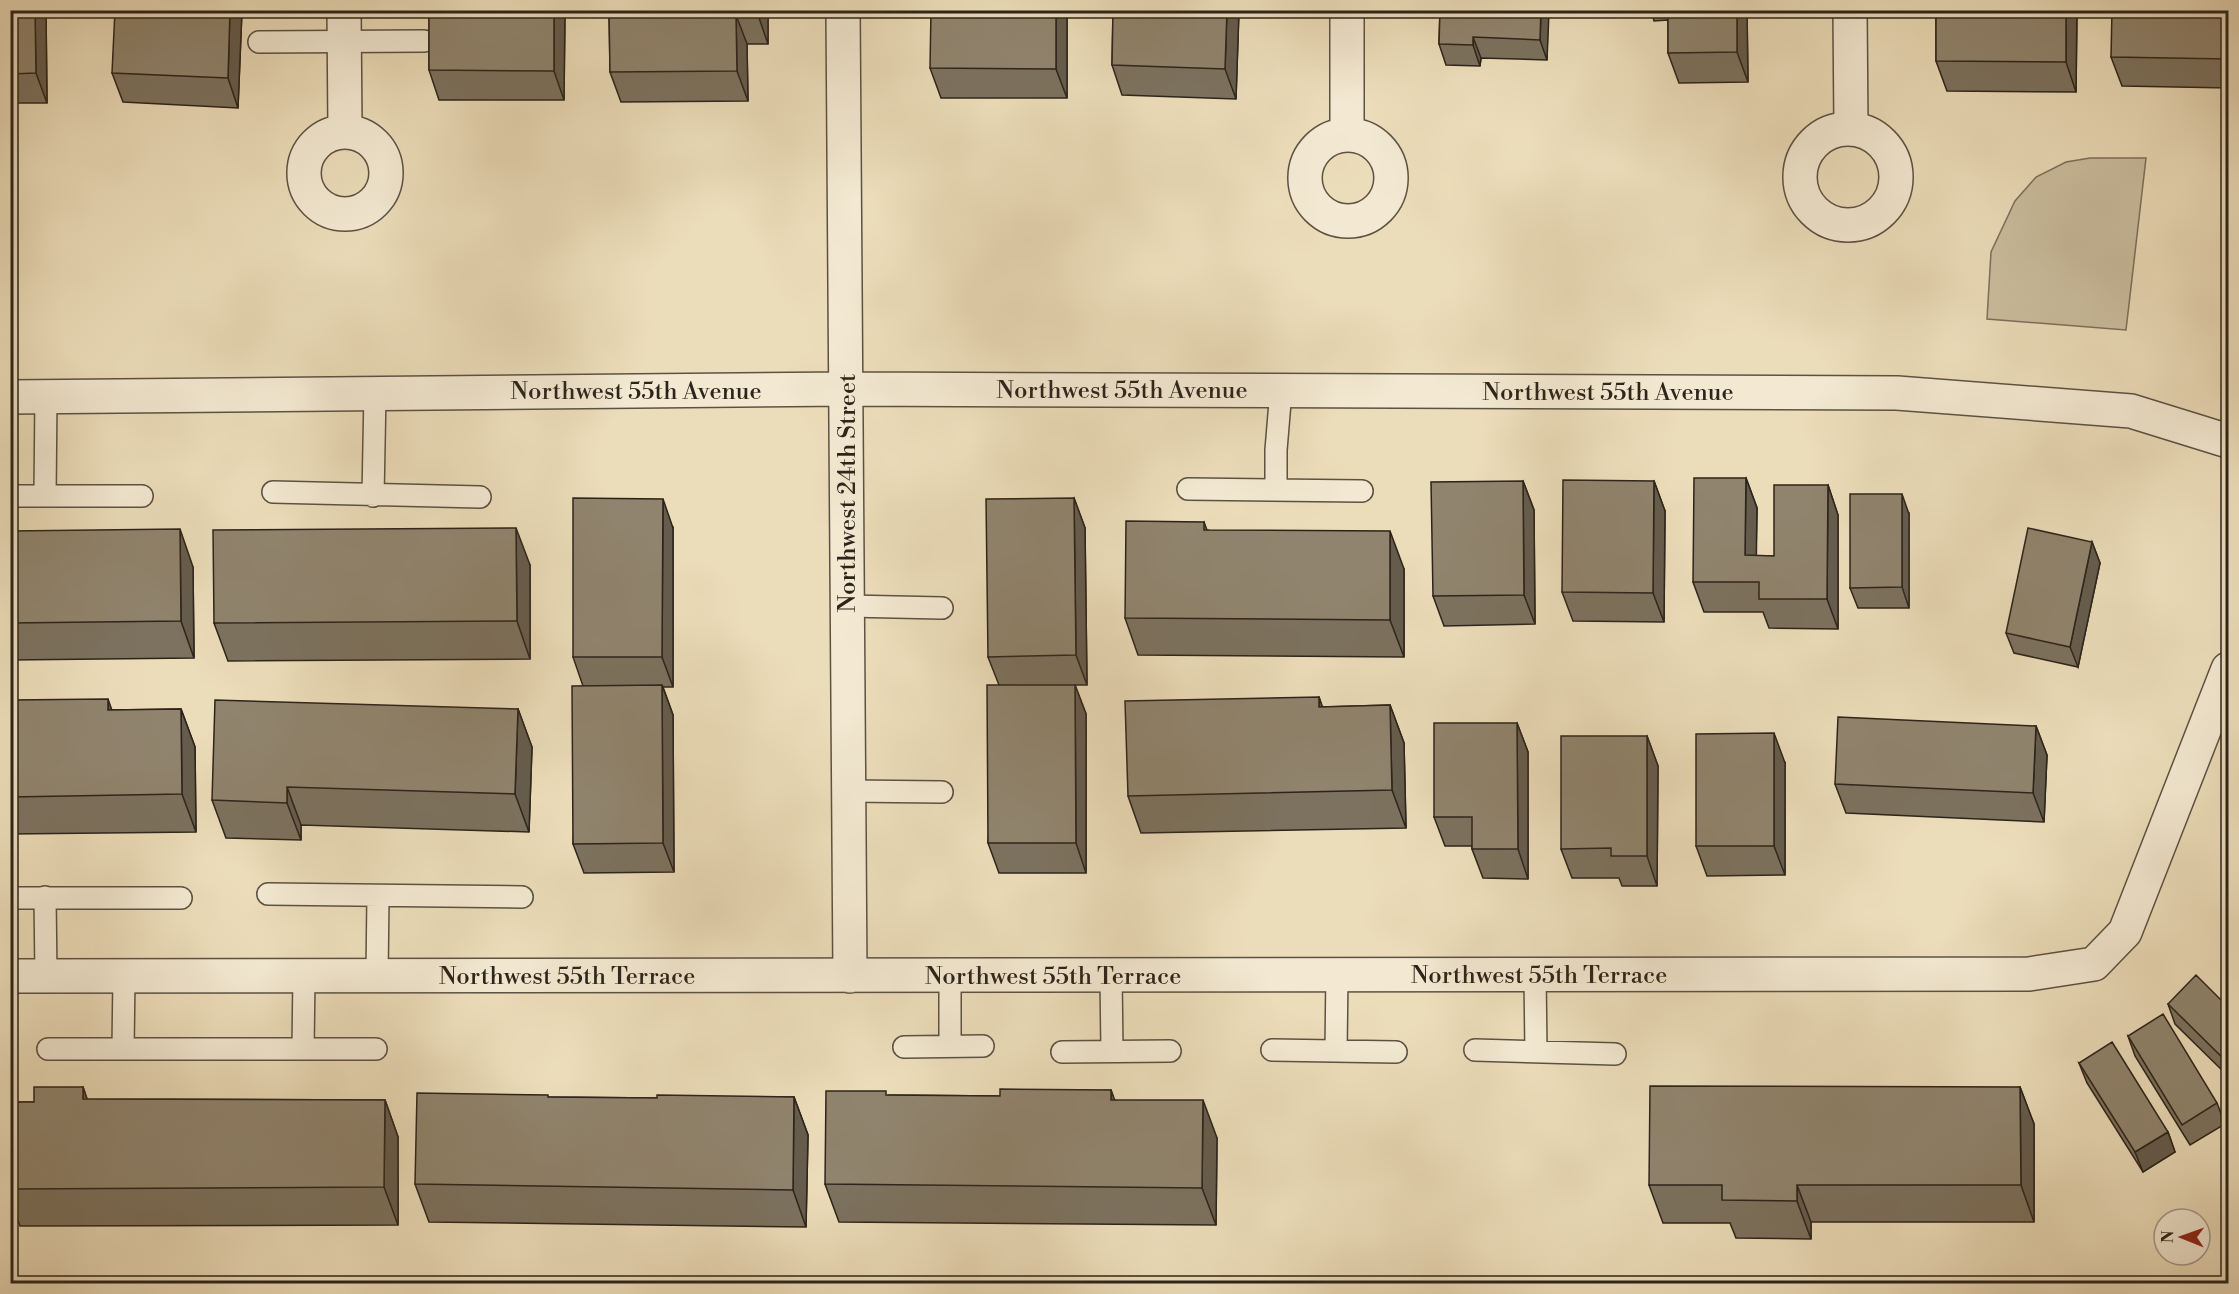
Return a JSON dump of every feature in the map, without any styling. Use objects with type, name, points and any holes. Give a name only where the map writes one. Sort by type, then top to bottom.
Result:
[{"type":"street","name":"Northwest 24th Street","points":[[843,10],[850,976]]},
{"type":"street","points":[[1347,10],[1347,135]]},
{"type":"street","points":[[1850,10],[1851,128]]},
{"type":"street","points":[[344,26],[345,131]]},
{"type":"street","name":"Northwest 55th Avenue","points":[[10,397],[847,389],[1897,393],[2131,411],[2229,441]]},
{"type":"street","name":"Northwest 55th Terrace","points":[[10,976],[2029,974],[2094,964],[2125,932],[2229,669]]},
{"type":"lane","points":[[259,42],[344,26],[424,41]]},
{"type":"lane","points":[[1276,489],[1276,450],[1281,390]]},
{"type":"lane","points":[[373,496],[375,393]]},
{"type":"lane","points":[[45,496],[46,396]]},
{"type":"lane","points":[[1188,489],[1362,491]]},
{"type":"lane","points":[[273,492],[480,497]]},
{"type":"lane","points":[[10,496],[142,496]]},
{"type":"lane","points":[[848,606],[942,608]]},
{"type":"lane","points":[[849,790],[942,792]]},
{"type":"lane","points":[[268,894],[522,897]]},
{"type":"lane","points":[[377,976],[378,896]]},
{"type":"lane","points":[[45,897],[46,976]]},
{"type":"lane","points":[[10,898],[181,898]]},
{"type":"lane","points":[[1336,1051],[1338,975]]},
{"type":"lane","points":[[1535,975],[1536,1052]]},
{"type":"lane","points":[[123,1049],[124,976]]},
{"type":"lane","points":[[303,1049],[304,976]]},
{"type":"lane","points":[[950,976],[950,1046]]},
{"type":"lane","points":[[1111,976],[1112,1051]]},
{"type":"lane","points":[[904,1047],[983,1046]]},
{"type":"lane","points":[[48,1049],[376,1049]]},
{"type":"lane","points":[[1272,1050],[1396,1052]]},
{"type":"lane","points":[[1475,1050],[1615,1054]]},
{"type":"lane","points":[[1062,1052],[1170,1051]]},
{"type":"shaded area","points":[[2090,158],[2146,158],[2126,330],[1987,319],[1991,252],[2015,201],[2036,177],[2066,162]]},
{"type":"building","points":[[10,10],[35,10],[36,73],[10,74]]},
{"type":"building","points":[[115,10],[230,10],[228,78],[112,73]]},
{"type":"building","points":[[429,10],[554,10],[554,71],[429,70]]},
{"type":"building","points":[[609,10],[757,10],[758,15],[736,15],[737,71],[610,72]]},
{"type":"building","points":[[931,10],[1056,10],[1056,69],[930,68]]},
{"type":"building","points":[[1113,10],[1227,10],[1225,69],[1112,65]]},
{"type":"building","points":[[1440,10],[1541,10],[1540,40],[1473,37],[1473,45],[1439,44]]},
{"type":"building","points":[[1668,10],[1737,10],[1737,52],[1668,53]]},
{"type":"building","points":[[1936,10],[2066,10],[2066,62],[1936,61]]},
{"type":"building","points":[[2112,10],[2229,10],[2229,59],[2111,57]]},
{"type":"building","points":[[1694,478],[1746,478],[1745,555],[1774,556],[1774,485],[1828,485],[1827,599],[1759,599],[1759,582],[1693,582]]},
{"type":"building","points":[[1563,480],[1654,481],[1653,593],[1562,592]]},
{"type":"building","points":[[1523,481],[1524,595],[1433,596],[1431,482]]},
{"type":"building","points":[[1850,494],[1902,494],[1902,587],[1850,588]]},
{"type":"building","points":[[573,498],[663,499],[662,657],[573,657]]},
{"type":"building","points":[[1074,498],[1076,655],[988,657],[986,499]]},
{"type":"building","points":[[1126,521],[1204,522],[1204,530],[1390,531],[1390,620],[1125,618]]},
{"type":"building","points":[[516,528],[517,621],[214,623],[213,530]]},
{"type":"building","points":[[2028,528],[2092,542],[2070,647],[2006,633]]},
{"type":"building","points":[[180,529],[181,621],[10,623],[10,531]]},
{"type":"building","points":[[662,685],[663,843],[573,844],[572,686]]},
{"type":"building","points":[[987,685],[1075,685],[1076,843],[988,843]]},
{"type":"building","points":[[1319,697],[1319,707],[1390,705],[1392,790],[1128,796],[1125,701]]},
{"type":"building","points":[[108,699],[108,710],[181,709],[182,794],[10,797],[10,700]]},
{"type":"building","points":[[215,700],[518,709],[515,794],[287,787],[287,803],[212,800]]},
{"type":"building","points":[[1838,717],[2036,726],[2033,793],[1835,784]]},
{"type":"building","points":[[1434,723],[1517,723],[1518,849],[1472,849],[1472,817],[1434,817]]},
{"type":"building","points":[[1774,733],[1774,846],[1696,846],[1696,734]]},
{"type":"building","points":[[1561,736],[1647,736],[1647,856],[1611,856],[1611,848],[1561,849]]},
{"type":"building","points":[[2196,975],[2229,1008],[2229,1064],[2168,1004]]},
{"type":"building","points":[[2163,1014],[2217,1103],[2182,1125],[2128,1036]]},
{"type":"building","points":[[2112,1042],[2168,1132],[2135,1152],[2079,1063]]},
{"type":"building","points":[[1650,1086],[2020,1087],[2021,1185],[1797,1185],[1797,1201],[1722,1200],[1722,1185],[1649,1185]]},
{"type":"building","points":[[34,1087],[83,1087],[83,1099],[385,1100],[384,1187],[10,1189],[10,1102],[34,1102]]},
{"type":"building","points":[[1000,1089],[1111,1090],[1111,1100],[1203,1100],[1202,1188],[825,1184],[826,1091],[886,1091],[886,1095],[1000,1096]]},
{"type":"building","points":[[417,1093],[548,1095],[548,1097],[657,1098],[657,1095],[794,1097],[793,1190],[415,1184]]}]
